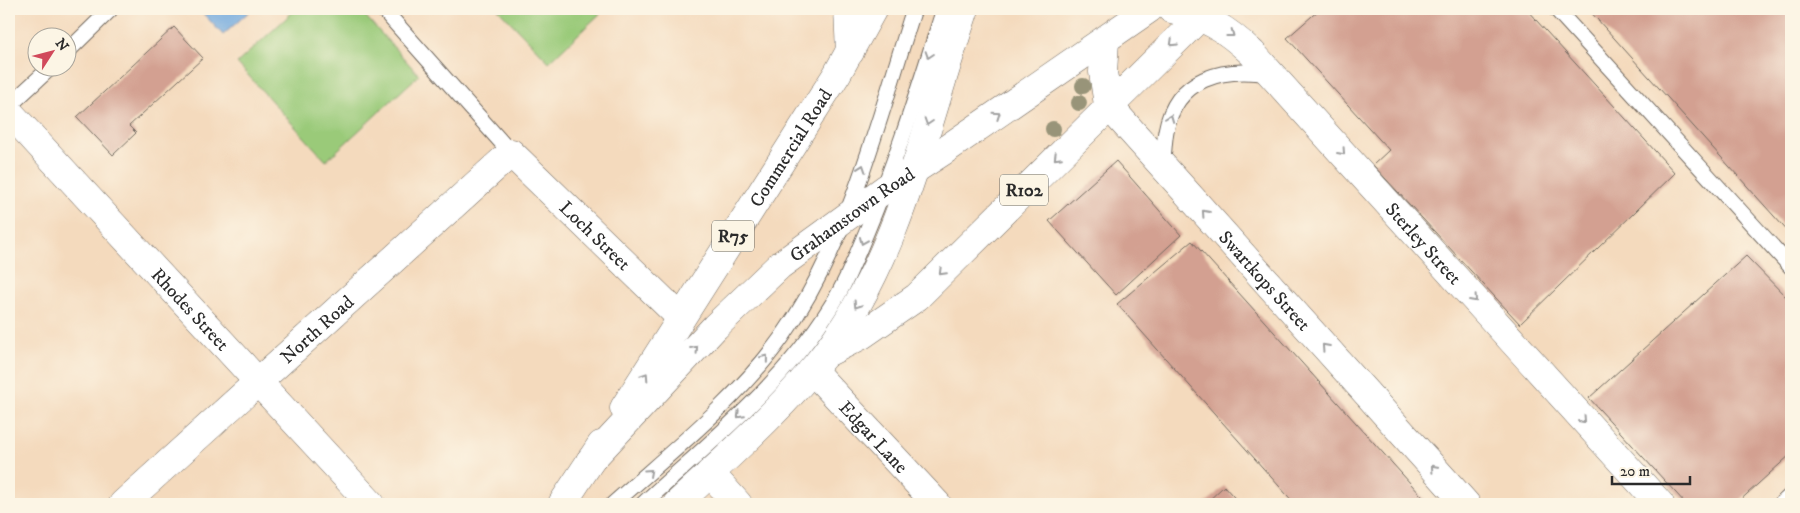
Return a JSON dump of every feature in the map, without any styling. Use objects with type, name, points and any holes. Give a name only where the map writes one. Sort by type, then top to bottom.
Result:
[{"type":"street","points":[[848,9],[850,52]]},
{"type":"street","name":"Commercial Road","points":[[590,461],[850,52],[873,9]]},
{"type":"street","points":[[819,362],[872,279],[913,170],[965,9]]},
{"type":"street","name":"Grahamstown Road","points":[[590,461],[745,296],[779,266],[885,189],[1105,41],[1149,9]]},
{"type":"street","name":"Sterley Street","points":[[1170,9],[1204,12],[1232,34],[1272,74],[1660,504]]},
{"type":"street","name":"R102","points":[[677,504],[776,409],[819,362],[917,297],[1108,105],[1204,12]]},
{"type":"street","points":[[1105,41],[1103,72],[1108,105]]},
{"type":"street","name":"Swartkops Street","points":[[1108,105],[1466,504]]},
{"type":"street","name":"Rhodes Street","points":[[9,112],[371,504]]},
{"type":"street","name":"Loch Street","points":[[511,153],[681,318]]},
{"type":"street","name":"North Road","points":[[123,504],[511,153]]},
{"type":"street","name":"Edgar Lane","points":[[819,362],[937,504]]},
{"type":"street","points":[[562,504],[590,461]]},
{"type":"street","points":[[710,473],[738,504]]},
{"type":"lane","points":[[78,41],[112,9]]},
{"type":"lane","points":[[382,9],[511,153]]},
{"type":"lane","points":[[613,504],[750,377],[781,338],[802,307],[845,219],[914,9]]},
{"type":"lane","points":[[643,504],[736,418],[801,350],[830,308],[846,280],[885,189],[944,9]]},
{"type":"lane","points":[[1556,9],[1791,267]]},
{"type":"lane","points":[[1162,166],[1166,129],[1182,96],[1192,86],[1208,77],[1227,72],[1250,71],[1272,74]]},
{"type":"lane","points":[[9,106],[39,78]]},
{"type":"lane","points":[[1781,504],[1791,495]]},
{"type":"green space","points":[[296,9],[359,9],[419,75],[326,161],[237,63]]},
{"type":"green space","points":[[498,9],[605,9],[549,62]]},
{"type":"water","points":[[199,9],[252,9],[223,35]]},
{"type":"building","points":[[1320,9],[1526,9],[1675,173],[1520,324],[1373,165],[1389,150],[1287,38]]},
{"type":"building","points":[[1588,9],[1791,9],[1791,235]]},
{"type":"building","points":[[174,27],[203,58],[129,126],[136,133],[113,155],[77,117]]},
{"type":"building","points":[[1116,161],[1181,235],[1116,295],[1049,221]]},
{"type":"building","points":[[1192,241],[1429,504],[1295,504],[1117,304]]},
{"type":"building","points":[[1746,256],[1791,302],[1791,454],[1736,504],[1686,504],[1589,398]]},
{"type":"building","points":[[1224,486],[1240,504],[1205,504]]}]
